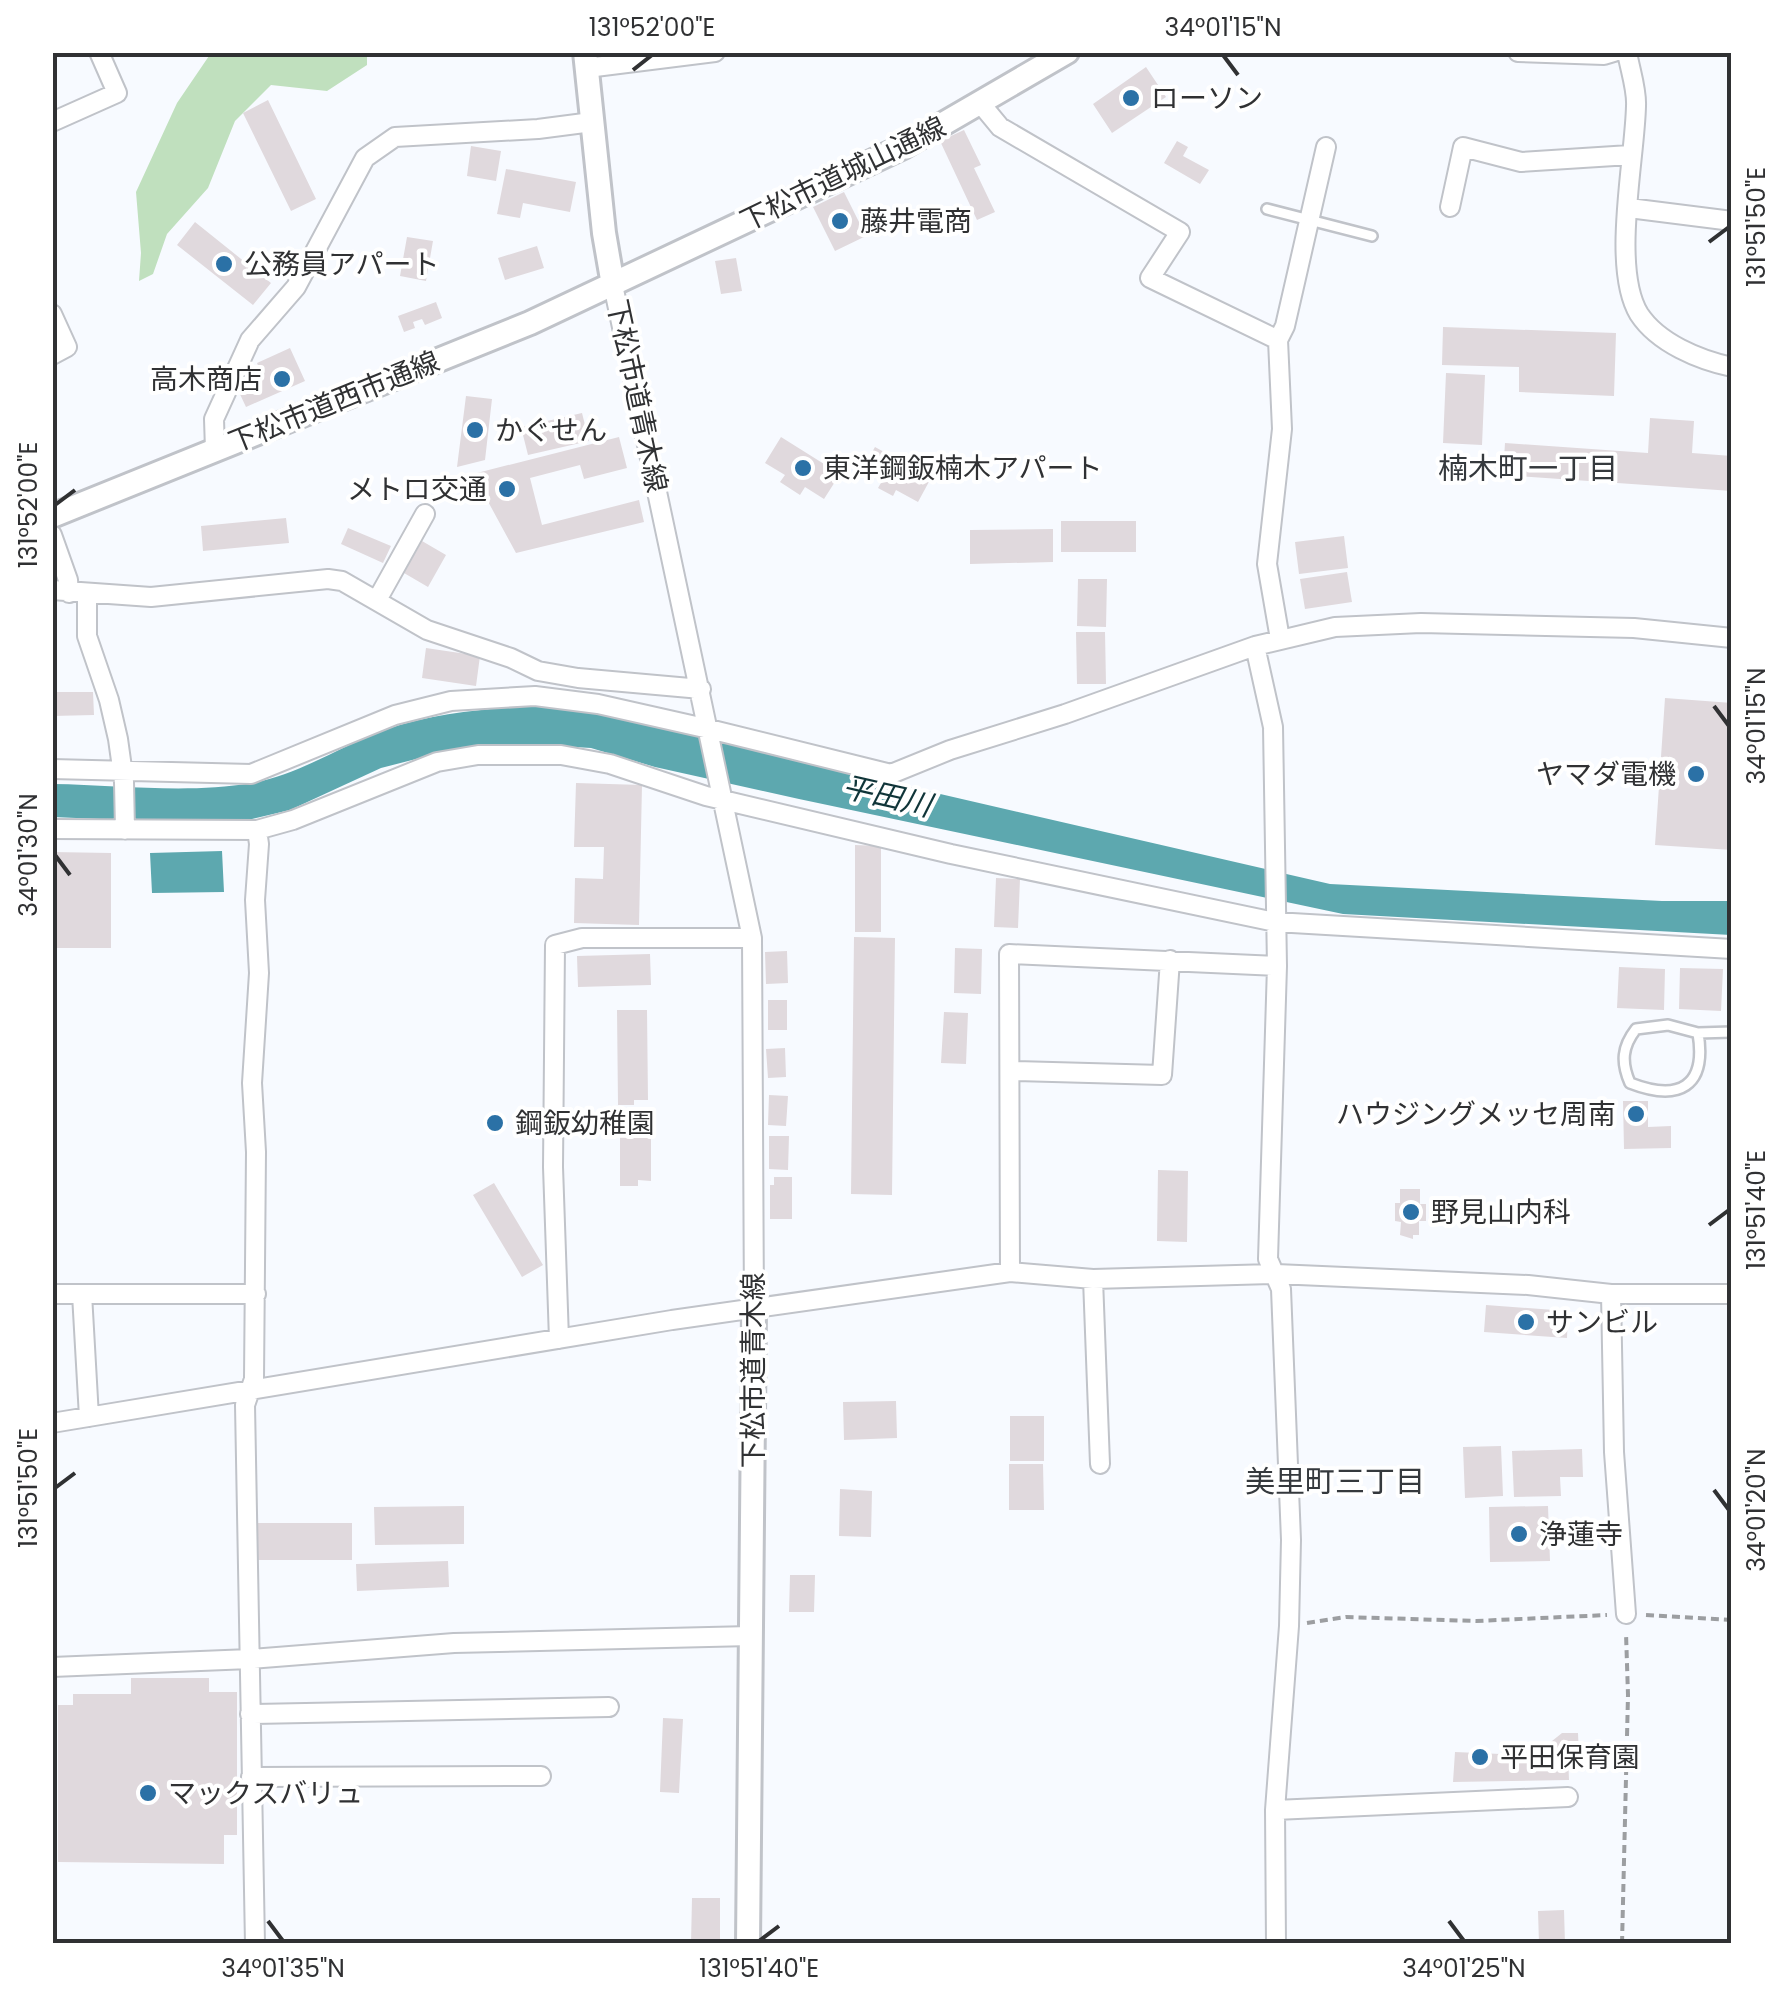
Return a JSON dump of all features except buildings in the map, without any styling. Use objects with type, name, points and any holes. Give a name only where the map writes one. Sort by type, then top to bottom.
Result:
[{"type":"street","points":[[52,122],[117,93],[99,52]]},
{"type":"street","points":[[586,60],[715,52]]},
{"type":"street","name":"下松市道城山通線","points":[[613,285],[905,146],[1067,52]]},
{"type":"street","points":[[1518,52],[1614,52]]},
{"type":"street","points":[[1627,52],[1636,101],[1626,273],[1633,301],[1641,318],[1672,344],[1706,361],[1732,367]]},
{"type":"street","name":"下松市道青木線","points":[[586,60],[613,285],[752,938],[754,1308],[748,1944]]},
{"type":"street","points":[[981,104],[1000,128],[1180,232],[1150,278],[1278,340]]},
{"type":"street","points":[[216,450],[214,419],[250,340],[296,287],[365,158],[395,138],[592,122]]},
{"type":"street","points":[[1280,639],[1266,564],[1282,429],[1278,340],[1285,326],[1326,147]]},
{"type":"street","points":[[1450,207],[1463,147],[1521,162],[1630,155]]},
{"type":"street","points":[[1628,208],[1732,221]]},
{"type":"street","name":"下松市道西市通線","points":[[52,516],[530,323],[613,285]]},
{"type":"street","points":[[52,314],[68,348],[52,354]]},
{"type":"street","points":[[377,600],[425,514]]},
{"type":"street","points":[[52,536],[109,700],[124,777],[125,826]]},
{"type":"street","points":[[69,592],[151,597],[328,579],[342,581],[441,636],[511,658],[538,671],[701,689]]},
{"type":"street","points":[[52,768],[124,777],[251,774],[395,716],[451,702],[535,696],[598,704],[891,774],[950,750],[1065,714],[1255,646],[1336,628],[1421,623],[1634,628],[1732,638]]},
{"type":"street","points":[[1255,646],[1272,727],[1276,966],[1268,1259],[1281,1289],[1291,1540],[1276,1810],[1276,1944]]},
{"type":"street","points":[[52,829],[125,826],[257,830],[293,820],[437,762],[478,755],[577,758],[951,854],[1275,918],[1732,949]]},
{"type":"street","points":[[255,1944],[247,1393],[254,1380],[256,1294],[252,1083],[259,973],[257,830]]},
{"type":"street","points":[[559,1339],[553,1167],[555,945],[582,938],[752,938]]},
{"type":"street","points":[[1010,1272],[1009,954],[1276,966]]},
{"type":"street","points":[[1012,1071],[1162,1076],[1170,960]]},
{"type":"street","points":[[52,1423],[754,1308],[1010,1272],[1092,1278],[1276,1274],[1528,1285],[1611,1294],[1732,1294]]},
{"type":"street","points":[[1092,1278],[1100,1464]]},
{"type":"street","points":[[52,1294],[256,1294]]},
{"type":"street","points":[[82,1294],[89,1417]]},
{"type":"street","points":[[1611,1294],[1614,1452],[1626,1614]]},
{"type":"street","points":[[52,1667],[250,1659],[454,1643],[751,1636]]},
{"type":"street","points":[[250,1714],[608,1708]]},
{"type":"street","points":[[251,1776],[541,1776]]},
{"type":"street","points":[[1276,1810],[1568,1797]]},
{"type":"lane","points":[[1266,209],[1372,236]]},
{"type":"lane","points":[[1698,1032],[1700,1070],[1691,1082],[1678,1089],[1650,1091],[1630,1083],[1624,1067],[1625,1044],[1636,1029],[1668,1025],[1698,1032],[1732,1032]]},
{"type":"path","points":[[1622,1944],[1626,1614]]},
{"type":"path","points":[[1289,1626],[1346,1617],[1476,1621],[1626,1614],[1732,1620]]},
{"type":"green space","points":[[211,53],[367,53],[367,65],[327,91],[271,85],[235,121],[208,188],[167,234],[153,274],[139,281],[136,192],[177,103]]},
{"type":"water","name":"平田川","points":[[538,705],[606,711],[828,768],[1330,884],[1731,901],[1731,935],[1343,914],[799,799],[655,767],[591,748],[542,745],[451,750],[381,768],[290,810],[248,820],[215,824],[53,817],[53,784],[178,788],[252,783],[304,767],[406,723],[462,712]]},
{"type":"water","points":[[222,851],[224,892],[152,893],[150,853]]},
{"type":"place","name":"ローソン","points":[[1131,98]]},
{"type":"place","name":"藤井電商","points":[[840,221]]},
{"type":"place","name":"公務員アパート","points":[[224,264]]},
{"type":"place","name":"高木商店","points":[[282,379]]},
{"type":"place","name":"かぐせん","points":[[475,430]]},
{"type":"place","name":"東洋鋼鈑楠木アパート","points":[[803,468]]},
{"type":"place","name":"メトロ交通","points":[[507,489]]},
{"type":"place","name":"ヤマダ電機","points":[[1696,774]]},
{"type":"place","name":"ハウジングメッセ周南","points":[[1636,1114]]},
{"type":"place","name":"鋼鈑幼稚園","points":[[495,1123]]},
{"type":"place","name":"野見山内科","points":[[1411,1212]]},
{"type":"place","name":"サンビル","points":[[1526,1322]]},
{"type":"place","name":"浄蓮寺","points":[[1519,1534]]},
{"type":"place","name":"平田保育園","points":[[1480,1757]]},
{"type":"place","name":"マックスバリュ","points":[[148,1793]]},
{"type":"district","name":"楠木町一丁目","points":[[1528,468]]},
{"type":"district","name":"美里町三丁目","points":[[1335,1481]]}]
